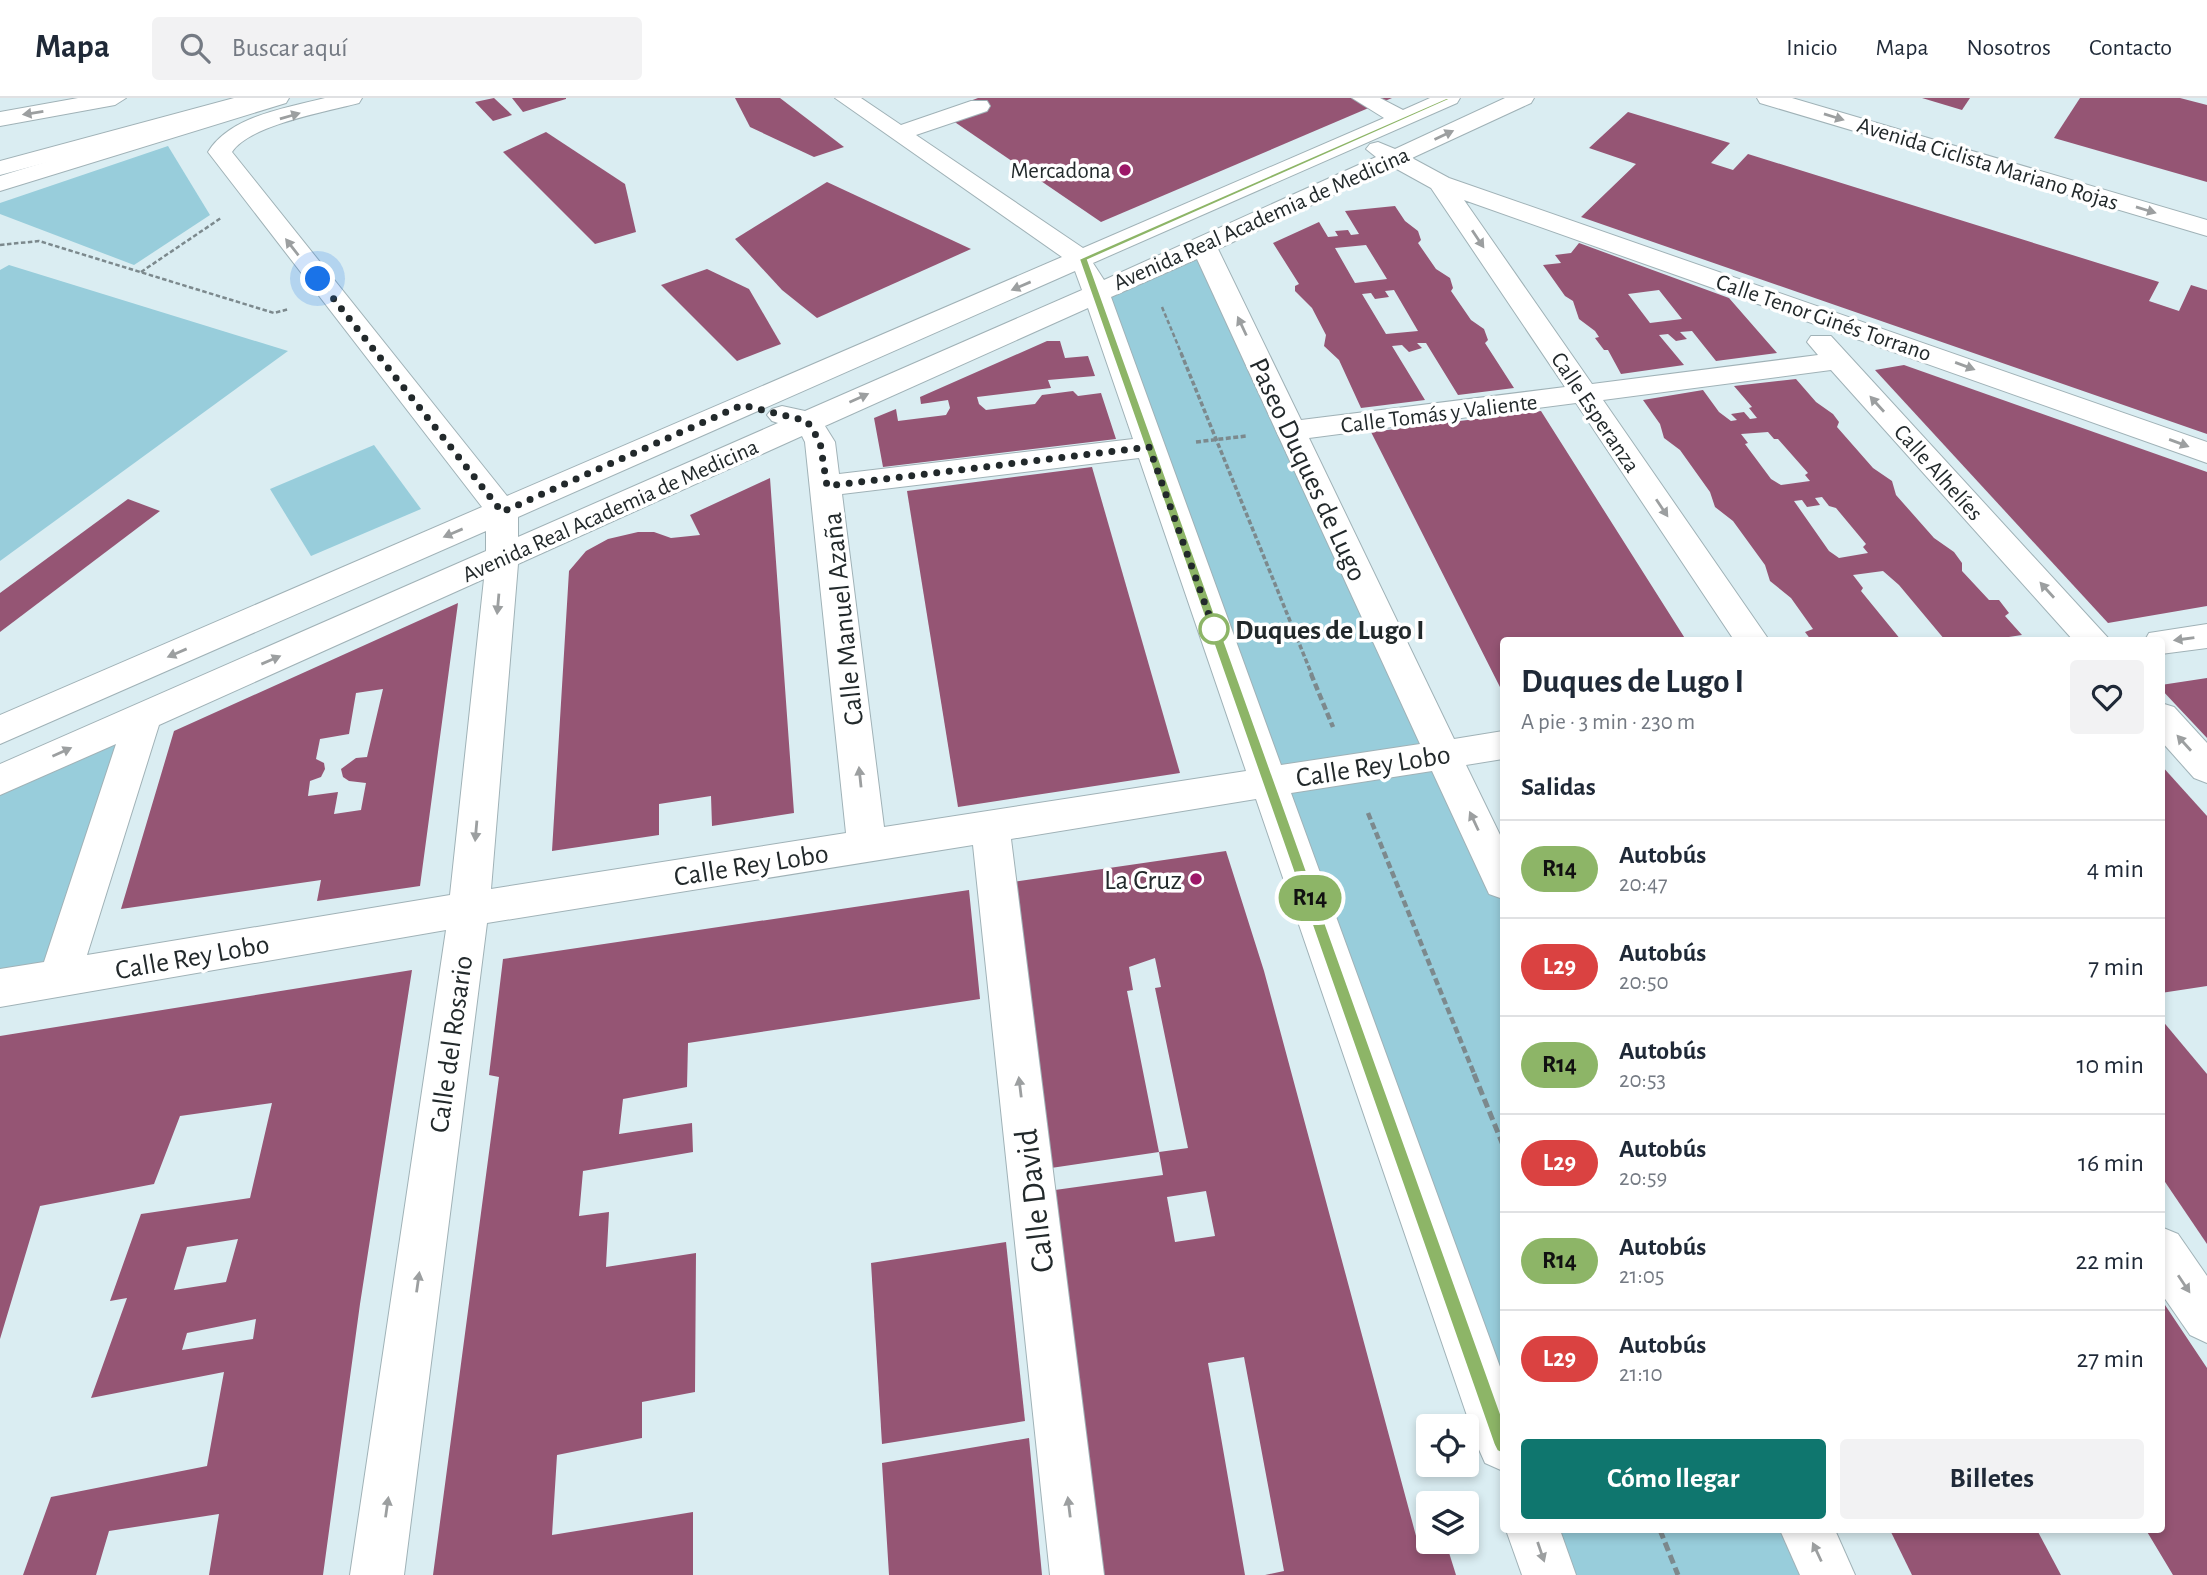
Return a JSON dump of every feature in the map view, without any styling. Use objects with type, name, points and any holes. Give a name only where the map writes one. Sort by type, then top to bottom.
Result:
[{"type":"main road","points":[[0,119],[115,98]]},
{"type":"main road","points":[[0,146],[180,98]]},
{"type":"main road","points":[[0,168],[260,98]]},
{"type":"main road","points":[[0,184],[278,98]]},
{"type":"main road","points":[[351,98],[246,129],[230,137],[220,146],[220,152],[502,512]]},
{"type":"main road","points":[[846,98],[891,128],[1090,276],[1500,1436]]},
{"type":"main road","points":[[1363,98],[1402,118]]},
{"type":"main road","name":"Avenida Real Academia de Medicina","points":[[0,780],[502,560],[807,421],[1090,276],[1146,232],[1449,98]]},
{"type":"main road","name":"Avenida Real Academia de Medicina","points":[[0,730],[742,405],[1090,276],[1147,271],[1524,98]]},
{"type":"main road","name":"Avenida Ciclista Mariano Rojas","points":[[1768,98],[2207,228]]},
{"type":"main road","points":[[891,128],[971,102]]},
{"type":"main road","name":"Calle Tenor Ginés Torrano","points":[[1360,137],[1394,159],[1440,183],[1785,302],[2207,453]]},
{"type":"main road","name":"Calle Esperanza","points":[[1440,183],[1750,637]]},
{"type":"main road","points":[[1146,232],[1204,246]]},
{"type":"main road","name":"Paseo Duques de Lugo","points":[[1204,246],[1500,876]]},
{"type":"main road","name":"Calle Alhelíes","points":[[1785,302],[2090,637]]},
{"type":"main road","name":"Calle Tomás y Valiente","points":[[1291,431],[1838,360]]},
{"type":"main road","points":[[742,405],[807,421]]},
{"type":"main road","name":"Calle Manuel Azaña","points":[[807,421],[820,442],[827,486],[867,845]]},
{"type":"main road","points":[[827,486],[1149,447]]},
{"type":"main road","name":"Calle del Rosario","points":[[377,1575],[469,909],[502,560],[502,512]]},
{"type":"main road","points":[[2165,641],[2207,636]]},
{"type":"main road","points":[[59,979],[144,715]]},
{"type":"main road","points":[[2165,721],[2207,768]]},
{"type":"main road","name":"Calle Rey Lobo","points":[[0,988],[469,909],[1500,746]]},
{"type":"main road","name":"Calle David","points":[[990,826],[1077,1575]]},
{"type":"main road","points":[[2165,1257],[2207,1318]]},
{"type":"main road","points":[[1534,1533],[1549,1575]]},
{"type":"main road","points":[[1808,1533],[1828,1575]]},
{"type":"path","points":[[141,272],[253,197]]},
{"type":"path","points":[[0,245],[39,241],[274,313],[334,300]]},
{"type":"path","points":[[1147,271],[1500,1138]]},
{"type":"path","points":[[1149,447],[1291,431]]},
{"type":"path","points":[[1661,1533],[1678,1575]]},
{"type":"shaded area","points":[[168,146],[210,215],[134,265],[0,214],[0,203]]},
{"type":"shaded area","points":[[1204,246],[1500,876],[1500,1437],[1096,293]]},
{"type":"shaded area","points":[[9,265],[288,351],[0,561],[0,270]]},
{"type":"shaded area","points":[[374,445],[421,509],[311,556],[270,489]]},
{"type":"shaded area","points":[[144,715],[59,979],[0,988],[0,780]]},
{"type":"shaded area","points":[[1534,1533],[1808,1533],[1828,1575],[1549,1575]]},
{"type":"building","points":[[494,98],[512,115],[493,121],[475,102]]},
{"type":"building","points":[[512,98],[566,98],[566,99],[523,112]]},
{"type":"building","points":[[735,98],[780,98],[844,147],[814,157],[750,127]]},
{"type":"building","name":"Mercadona","points":[[978,98],[1392,98],[1101,222],[940,112]]},
{"type":"building","points":[[1922,98],[1970,98],[1962,110]]},
{"type":"building","points":[[2080,98],[2180,98],[2207,105],[2207,182],[2054,138]]},
{"type":"building","points":[[1628,112],[1730,143],[1711,163],[1733,170],[1748,154],[2159,282],[2149,301],[2179,311],[2191,285],[2207,290],[2207,434],[1581,217],[1636,164],[1589,148]]},
{"type":"building","points":[[546,132],[625,184],[636,232],[595,244],[503,152]]},
{"type":"building","points":[[827,182],[971,249],[817,318],[782,290],[735,239]]},
{"type":"building","points":[[1395,206],[1405,221],[1418,231],[1421,240],[1418,243],[1436,269],[1450,278],[1453,288],[1451,291],[1471,320],[1484,329],[1488,340],[1485,343],[1514,388],[1458,395],[1426,343],[1417,343],[1422,348],[1409,352],[1402,345],[1392,346],[1425,400],[1361,408],[1339,360],[1324,346],[1326,335],[1312,308],[1295,291],[1295,286],[1299,284],[1273,243],[1319,222],[1328,237],[1338,236],[1335,231],[1348,230],[1351,235],[1359,234],[1345,211]],"holes":[[[1366,245],[1387,279],[1355,283],[1335,248]],[[1394,290],[1418,331],[1386,334],[1362,294],[1371,293],[1375,299],[1389,297],[1385,291]]]},
{"type":"building","points":[[1579,243],[1729,298],[1777,353],[1716,361],[1692,331],[1680,332],[1687,339],[1676,341],[1668,334],[1659,335],[1684,365],[1621,374],[1608,350],[1604,350],[1595,338],[1599,337],[1595,331],[1579,319],[1573,301],[1565,296],[1543,265],[1561,263],[1555,255],[1571,253]],"holes":[[[1659,290],[1682,319],[1650,323],[1628,294]]]},
{"type":"building","points":[[707,269],[749,289],[781,344],[737,361],[661,285]]},
{"type":"building","points":[[1047,341],[1060,341],[1065,358],[1088,356],[1095,376],[1048,380],[1051,388],[977,397],[979,404],[986,410],[1035,404],[1042,395],[1073,391],[1078,396],[1101,393],[1116,439],[883,467],[874,418],[896,409],[898,421],[946,415],[950,408],[948,400],[921,404],[920,397]]},
{"type":"building","points":[[1904,365],[2207,472],[2207,606],[2108,623],[1875,370]]},
{"type":"building","points":[[1796,379],[1816,402],[1833,414],[1839,422],[1837,427],[1873,468],[1892,481],[1896,495],[1934,538],[1954,552],[1962,563],[1962,571],[1989,600],[1999,600],[2009,613],[2005,616],[2022,635],[1942,637],[1899,585],[1883,571],[1853,575],[1863,588],[1861,591],[1899,637],[1809,637],[1805,632],[1813,629],[1791,598],[1770,581],[1765,565],[1733,521],[1715,507],[1710,492],[1680,450],[1664,438],[1660,424],[1643,400],[1703,390],[1719,412],[1731,421],[1737,420],[1731,414],[1744,412],[1750,419],[1757,418],[1749,408],[1752,407],[1734,386]],"holes":[[[1768,432],[1774,439],[1778,439],[1808,473],[1805,475],[1810,481],[1781,485],[1771,479],[1745,444],[1748,443],[1741,434]],[[1822,497],[1829,506],[1836,508],[1866,544],[1863,547],[1868,553],[1839,558],[1829,551],[1794,501],[1802,500],[1807,507],[1820,505],[1815,498]]]},
{"type":"building","points":[[1541,411],[1684,637],[1500,637],[1500,687],[1371,432]]},
{"type":"building","points":[[1092,467],[1180,773],[958,807],[907,491]]},
{"type":"building","points":[[770,478],[794,813],[712,826],[711,796],[659,804],[659,835],[552,851],[569,571],[586,551],[608,539],[638,532],[654,532],[671,538],[700,535],[690,515]]},
{"type":"building","points":[[128,499],[160,511],[0,632],[0,593]]},
{"type":"building","points":[[458,603],[420,886],[317,901],[321,880],[121,909],[174,731]],"holes":[[[383,689],[367,757],[356,758],[341,769],[343,777],[349,781],[366,783],[361,810],[334,814],[338,792],[308,796],[310,781],[321,777],[325,769],[324,763],[316,759],[320,739],[349,734],[356,693]]]},
{"type":"building","points":[[2207,678],[2207,738],[2165,693],[2165,684]]},
{"type":"building","points":[[2165,769],[2207,816],[2207,986],[2165,992]]},
{"type":"building","points":[[1226,851],[1264,971],[1416,1536],[1416,1554],[1449,1554],[1456,1575],[1265,1575],[1284,1571],[1244,1357],[1208,1363],[1245,1575],[1103,1575],[1055,1190],[1163,1175],[1159,1152],[1051,1168],[1012,882]],"holes":[[[1155,958],[1161,987],[1155,988],[1188,1148],[1159,1152],[1127,991],[1133,990],[1129,967]],[[1206,1191],[1215,1236],[1175,1242],[1167,1197]]]},
{"type":"building","points":[[969,890],[980,999],[688,1043],[687,1087],[623,1099],[619,1134],[692,1123],[693,1152],[583,1171],[579,1216],[609,1212],[606,1267],[696,1253],[695,1392],[642,1402],[642,1438],[557,1455],[552,1535],[693,1512],[693,1575],[433,1575],[499,1077],[489,1075],[503,959]]},
{"type":"building","points":[[412,970],[360,1304],[323,1575],[209,1575],[219,1514],[109,1531],[96,1575],[23,1575],[51,1497],[207,1466],[224,1372],[91,1398],[127,1298],[110,1301],[141,1214],[250,1198],[272,1103],[180,1116],[154,1184],[40,1206],[0,1339],[0,1036]],"holes":[[[238,1239],[226,1282],[174,1290],[187,1247]],[[256,1319],[253,1339],[182,1350],[187,1333]]]},
{"type":"building","points":[[2165,1024],[2207,1074],[2207,1244],[2165,1182]]},
{"type":"building","points":[[1006,1242],[1025,1421],[882,1444],[871,1263]]},
{"type":"building","points":[[2165,1305],[2207,1368],[2207,1575],[2173,1575],[2148,1533],[2165,1533]]},
{"type":"building","points":[[1029,1438],[1042,1575],[889,1575],[882,1463]]},
{"type":"building","points":[[1891,1533],[2039,1533],[2061,1575],[1912,1575]]},
{"type":"bus line","name":"R14","points":[[1449,98],[1083,259],[1500,1437]]},
{"type":"place","name":"Mercadona","points":[[1125,170]]},
{"type":"place","name":"Duques de Lugo I","points":[[1214,629]]},
{"type":"place","name":"La Cruz","points":[[1196,879]]},
{"type":"route","points":[[318,279],[502,512],[742,405],[807,421],[820,442],[827,486],[1149,447],[1214,629]]}]
